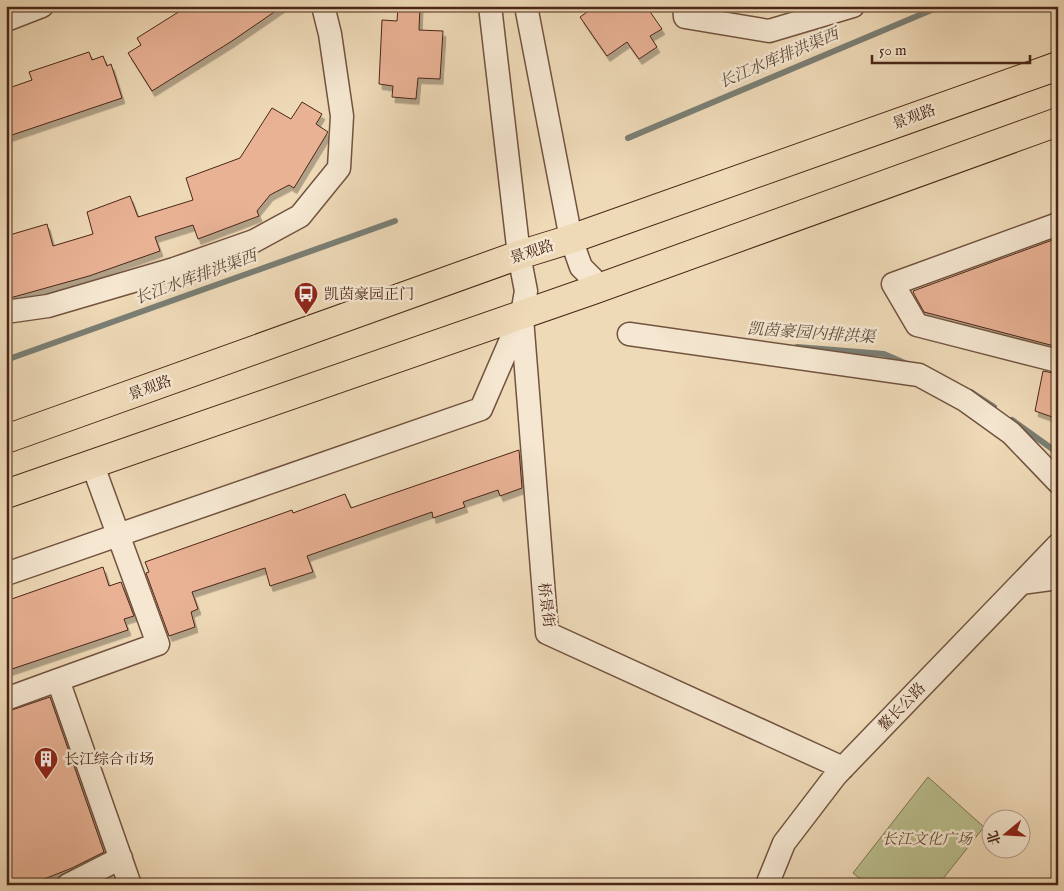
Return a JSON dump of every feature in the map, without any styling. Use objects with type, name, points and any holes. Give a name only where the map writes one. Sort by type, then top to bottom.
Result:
[{"type":"main road","name":"景观路","points":[[6,439],[519,255],[571,239],[1058,66]]},
{"type":"main road","points":[[6,494],[601,287],[1058,122]]},
{"type":"street","points":[[6,20],[42,6]]},
{"type":"street","points":[[6,324],[48,306],[174,269],[254,241],[300,216],[339,168],[342,116],[330,34],[322,6]]},
{"type":"street","points":[[6,574],[480,409],[522,314],[526,291],[519,255],[490,6]]},
{"type":"street","points":[[526,6],[571,239],[581,267],[601,287]]},
{"type":"street","points":[[684,6],[685,17],[769,31],[854,6]]},
{"type":"street","points":[[1058,224],[893,284],[917,325],[1058,361]]},
{"type":"street","points":[[6,312],[48,306]]},
{"type":"street","name":"桥景街","points":[[522,314],[547,632],[843,768]]},
{"type":"street","points":[[629,334],[919,375],[965,400],[1011,433],[1058,482]]},
{"type":"street","points":[[6,698],[158,644],[92,463]]},
{"type":"street","name":"鳌长公路","points":[[767,885],[784,844],[843,768],[1058,545]]},
{"type":"street","points":[[1021,583],[1058,578]]},
{"type":"street","points":[[58,680],[130,885]]},
{"type":"street","points":[[68,885],[121,858]]},
{"type":"green space","name":"长江文化广场","points":[[928,777],[982,825],[982,830],[938,885],[868,885],[853,873]]},
{"type":"building","points":[[188,6],[283,6],[232,41],[152,91],[128,53],[141,45],[137,38]]},
{"type":"building","points":[[398,6],[420,6],[419,30],[443,31],[440,79],[418,78],[416,99],[392,97],[393,86],[379,84],[382,20],[397,21]]},
{"type":"building","points":[[596,6],[646,6],[662,29],[650,36],[657,47],[639,59],[627,42],[607,56],[580,17]]},
{"type":"building","points":[[89,52],[92,60],[103,56],[107,66],[111,64],[122,98],[6,137],[6,89],[32,80],[29,72]]},
{"type":"building","points":[[302,102],[322,114],[316,124],[328,132],[294,188],[289,185],[270,195],[257,211],[259,216],[198,239],[193,225],[155,237],[160,251],[89,276],[10,298],[6,287],[6,236],[47,224],[53,246],[93,234],[87,212],[130,196],[138,217],[193,200],[186,178],[240,158],[272,108],[291,119]]},
{"type":"building","points":[[1058,238],[1058,347],[924,312],[914,294],[913,291]]},
{"type":"building","points":[[1043,371],[1058,374],[1058,419],[1035,411]]},
{"type":"building","points":[[519,450],[522,488],[500,496],[498,490],[463,502],[465,507],[433,518],[432,512],[307,556],[313,572],[270,586],[265,568],[192,592],[198,609],[191,612],[195,627],[169,636],[146,573],[149,572],[145,562],[292,510],[293,513],[345,494],[351,508]]},
{"type":"building","points":[[103,567],[109,586],[121,582],[134,616],[124,619],[128,630],[6,671],[6,601]]},
{"type":"building","name":"长江综合市场","points":[[50,697],[104,852],[72,868],[29,885],[6,885],[6,712]]},
{"type":"waterway","name":"长江水库排洪渠西","points":[[628,138],[941,6]]},
{"type":"waterway","name":"长江水库排洪渠西","points":[[6,360],[395,221]]},
{"type":"waterway","name":"凯茵豪园内排洪渠","points":[[797,347],[884,354],[907,364]]},
{"type":"waterway","name":"凯茵豪园内排洪渠","points":[[971,392],[994,407]]},
{"type":"waterway","name":"凯茵豪园内排洪渠","points":[[1012,420],[1058,453]]},
{"type":"place","name":"凯茵豪园正门","points":[[306,315]]},
{"type":"place","name":"长江综合市场","points":[[46,780]]}]
